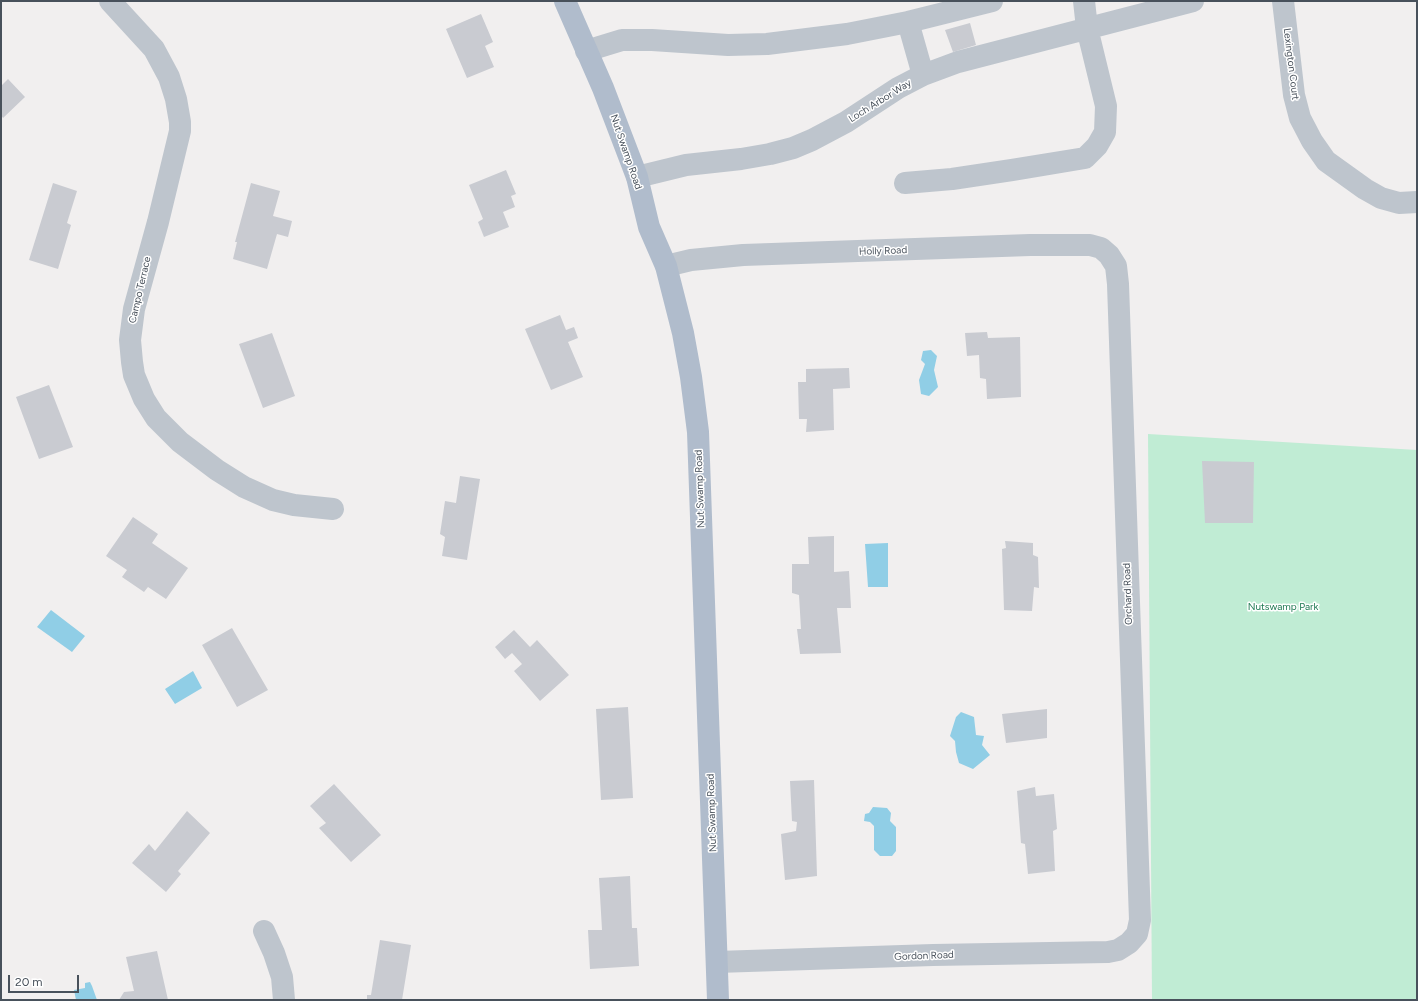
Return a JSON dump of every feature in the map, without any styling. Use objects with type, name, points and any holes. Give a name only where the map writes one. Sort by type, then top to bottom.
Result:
[{"type":"main road","name":"Nut Swamp Road","points":[[565,1],[603,88],[637,177],[649,227],[666,266],[683,333],[691,377],[698,432],[718,1000]]},
{"type":"street","name":"Campo Terrace","points":[[110,1],[154,49],[169,77],[176,98],[180,122],[180,131],[158,222],[134,309],[130,340],[132,362],[134,374],[144,399],[156,418],[180,442],[217,470],[244,487],[273,500],[294,505],[333,509]]},
{"type":"street","points":[[586,51],[622,40],[652,40],[728,45],[767,44],[847,34],[908,22],[992,1]]},
{"type":"street","points":[[905,183],[952,179],[1085,158],[1097,146],[1105,132],[1106,106],[1087,28],[1084,1]]},
{"type":"street","name":"Loch Arbor Way","points":[[637,177],[686,165],[742,159],[793,148],[846,122],[898,88],[923,75],[958,62],[1193,1]]},
{"type":"street","name":"Lexington Court","points":[[1284,1],[1294,95],[1300,118],[1312,141],[1326,161],[1365,189],[1381,198],[1399,203],[1417,202]]},
{"type":"street","points":[[908,22],[923,75]]},
{"type":"street","name":"Holly Road","points":[[666,266],[692,260],[743,255],[1030,245],[1090,245],[1101,248]]},
{"type":"street","name":"Orchard Road","points":[[1101,248],[1109,255],[1116,266],[1118,284],[1140,920],[1137,934],[1129,943]]},
{"type":"street","points":[[264,931],[274,953],[282,977],[284,1000]]},
{"type":"street","name":"Gordon Road","points":[[717,962],[933,955],[1108,952],[1118,950],[1129,943]]},
{"type":"green space","name":"Nutswamp Park","points":[[1148,434],[1417,450],[1417,1000],[1152,1000]]},
{"type":"water","points":[[931,350],[937,356],[934,370],[938,387],[929,396],[921,394],[919,380],[925,364],[921,360],[923,351]]},
{"type":"water","points":[[888,543],[888,587],[868,587],[865,544]]},
{"type":"water","points":[[51,610],[85,636],[72,652],[37,627]]},
{"type":"water","points":[[193,671],[202,688],[175,704],[165,689]]},
{"type":"water","points":[[961,712],[974,717],[976,735],[984,736],[982,745],[990,755],[973,769],[959,763],[955,741],[950,736],[956,717]]},
{"type":"water","points":[[873,807],[887,808],[891,813],[890,821],[896,827],[896,851],[892,856],[880,856],[874,850],[874,826],[870,822],[864,821],[865,814],[869,813]]},
{"type":"water","points":[[90,982],[97,1000],[76,1000],[74,990],[85,988],[85,983]]},
{"type":"building","points":[[481,14],[493,42],[485,46],[494,67],[467,78],[446,29]]},
{"type":"building","points":[[970,23],[976,45],[953,52],[945,30]]},
{"type":"building","points":[[8,79],[25,97],[3,118],[1,115],[1,86]]},
{"type":"building","points":[[506,170],[516,194],[511,196],[515,207],[503,212],[509,227],[484,237],[478,222],[483,219],[469,185]]},
{"type":"building","points":[[53,183],[77,191],[67,223],[71,225],[58,269],[29,260]]},
{"type":"building","points":[[251,183],[280,191],[273,216],[292,221],[288,237],[277,234],[267,269],[233,259],[237,242],[235,242]]},
{"type":"building","points":[[560,315],[566,330],[574,327],[578,338],[568,342],[583,377],[551,390],[525,329]]},
{"type":"building","points":[[987,332],[988,338],[1020,337],[1021,397],[987,399],[986,379],[980,378],[979,355],[967,356],[965,333]]},
{"type":"building","points":[[272,333],[295,396],[263,408],[239,344]]},
{"type":"building","points":[[849,368],[850,388],[833,389],[834,430],[806,432],[807,419],[799,419],[798,382],[806,382],[806,369]]},
{"type":"building","points":[[49,385],[73,447],[39,459],[16,397]]},
{"type":"building","points":[[1202,461],[1254,462],[1253,523],[1205,523]]},
{"type":"building","points":[[460,476],[480,479],[467,560],[442,556],[445,537],[440,534],[445,501],[456,503]]},
{"type":"building","points":[[133,517],[158,534],[152,543],[188,568],[166,599],[148,587],[144,592],[122,577],[127,570],[106,556]]},
{"type":"building","points":[[834,536],[834,572],[849,571],[851,608],[837,608],[841,653],[800,654],[797,629],[801,629],[799,595],[792,593],[792,564],[809,564],[808,537]]},
{"type":"building","points":[[1005,541],[1033,543],[1033,555],[1038,557],[1039,588],[1034,587],[1032,611],[1004,610],[1002,549],[1006,548]]},
{"type":"building","points":[[232,628],[268,690],[237,707],[202,645]]},
{"type":"building","points":[[514,630],[530,647],[537,640],[569,675],[540,701],[514,671],[522,664],[512,653],[505,659],[495,647]]},
{"type":"building","points":[[628,707],[633,798],[601,800],[596,709]]},
{"type":"building","points":[[1047,709],[1047,738],[1006,743],[1002,714]]},
{"type":"building","points":[[814,780],[817,876],[785,880],[781,834],[796,831],[797,822],[792,821],[790,781]]},
{"type":"building","points":[[334,784],[381,835],[351,862],[319,828],[326,823],[310,806]]},
{"type":"building","points":[[1035,787],[1036,796],[1054,794],[1057,829],[1053,831],[1055,871],[1028,874],[1025,844],[1021,843],[1017,791]]},
{"type":"building","points":[[187,811],[210,833],[178,871],[181,874],[166,892],[132,863],[149,844],[155,851]]},
{"type":"building","points":[[630,876],[632,928],[637,928],[639,966],[590,969],[588,930],[602,930],[599,878]]},
{"type":"building","points":[[380,940],[411,945],[402,1000],[367,1000],[367,995],[371,995]]},
{"type":"building","points":[[157,951],[168,1000],[119,1000],[124,992],[134,991],[126,957]]}]
